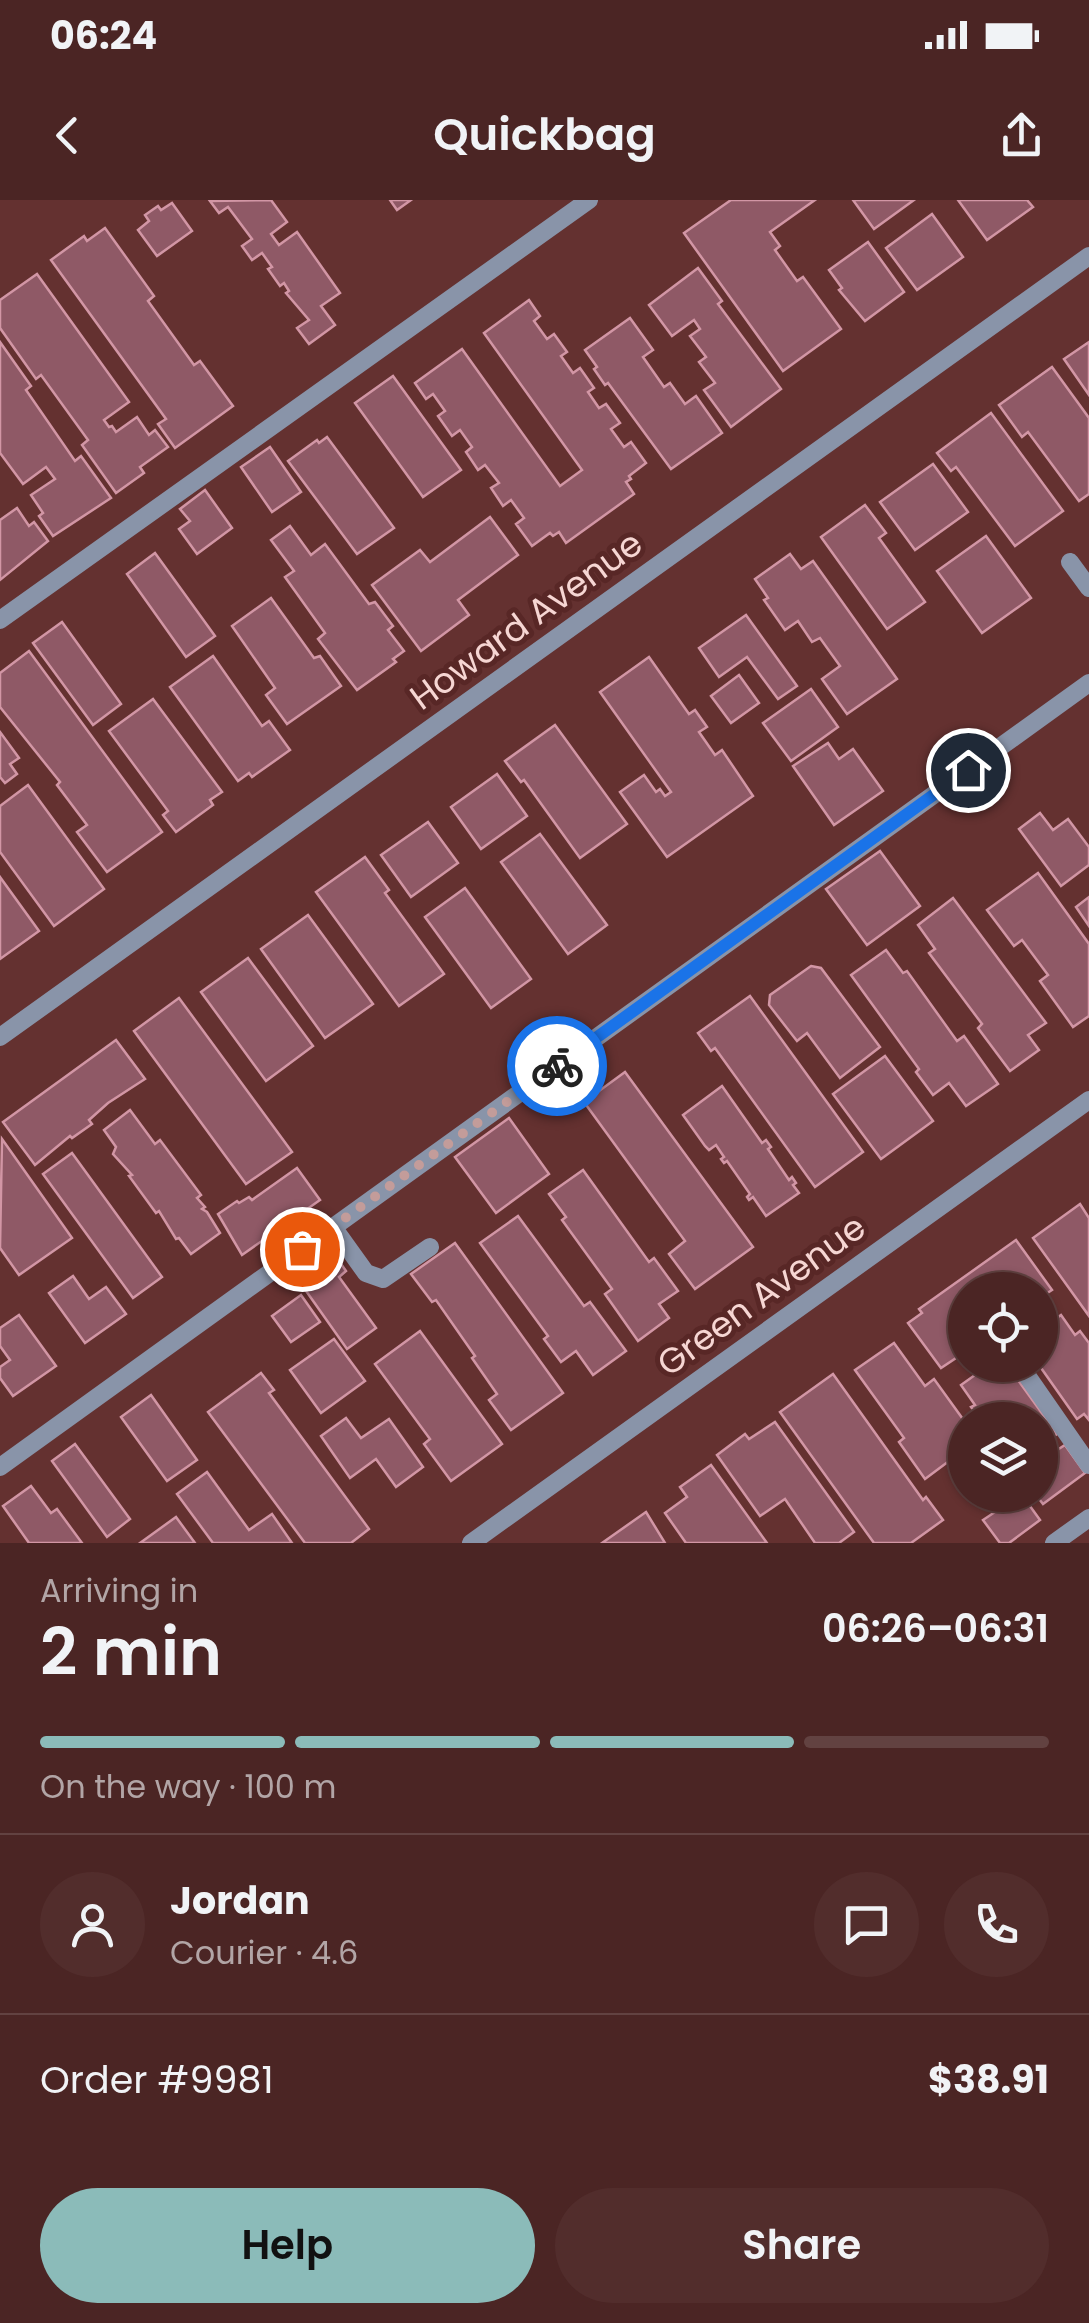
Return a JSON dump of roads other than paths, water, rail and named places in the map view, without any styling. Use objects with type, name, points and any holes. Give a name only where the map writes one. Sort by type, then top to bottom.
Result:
[{"type":"street","points":[[0,620],[589,200]]},
{"type":"street","name":"Howard Avenue","points":[[0,1036],[1089,256]]},
{"type":"street","points":[[1070,562],[1089,588]]},
{"type":"street","points":[[0,1468],[1089,683]]},
{"type":"street","name":"Green Avenue","points":[[471,1543],[1089,1100]]},
{"type":"street","points":[[333,1228],[366,1273],[383,1279],[430,1247]]},
{"type":"street","points":[[1031,1382],[1089,1464]]},
{"type":"street","points":[[1054,1543],[1089,1518]]}]
